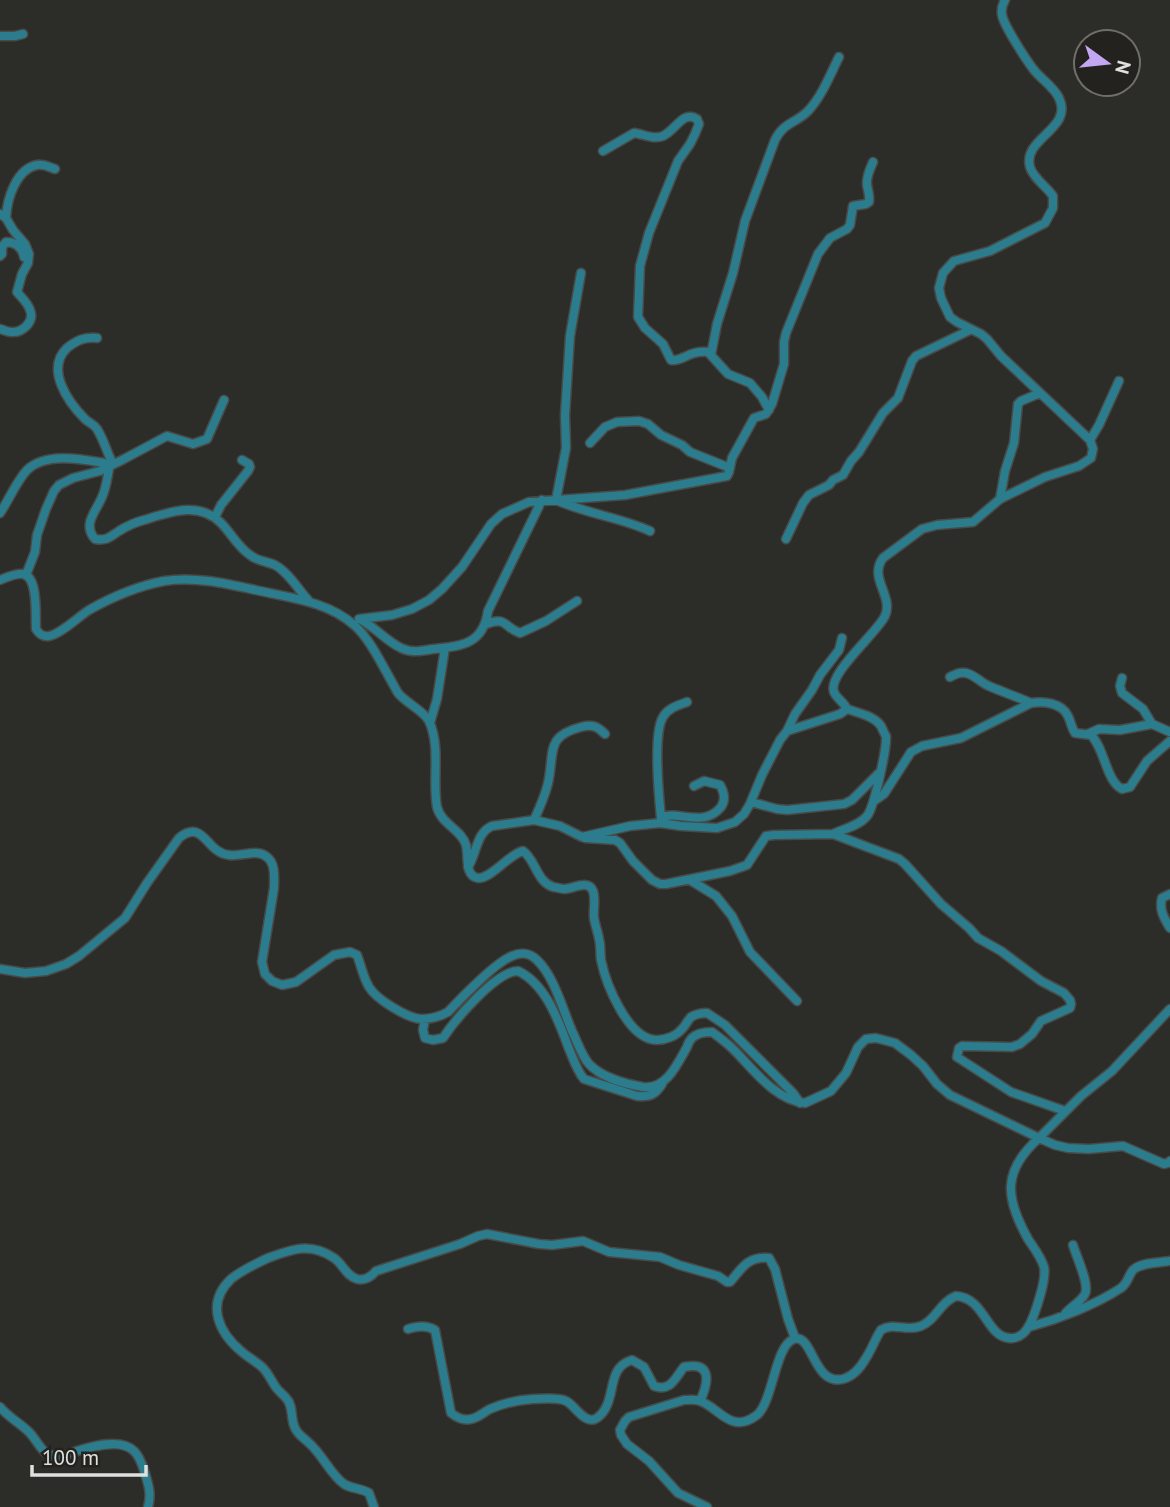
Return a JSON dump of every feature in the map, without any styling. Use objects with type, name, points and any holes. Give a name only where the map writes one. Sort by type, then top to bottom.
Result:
[{"type":"street","points":[[832,834],[866,817],[874,802],[880,772],[886,735],[882,727],[873,719],[847,709],[844,702],[836,696],[833,683],[885,615],[887,602],[877,573],[880,561],[922,529],[932,525],[973,522],[1000,499],[1045,477],[1087,461],[1093,453],[1090,440],[1001,356],[987,339],[950,317],[939,288],[943,273],[954,261],[990,251],[1045,223],[1053,208],[1053,196],[1034,174],[1029,159],[1033,146],[1055,126],[1062,106],[1060,98],[1033,69],[1005,24],[1001,12],[1005,0]]},
{"type":"street","points":[[0,36],[23,34]]},
{"type":"street","points":[[711,355],[745,221],[775,140],[780,131],[811,108],[839,57]]},
{"type":"street","points":[[603,151],[628,135],[634,133],[664,136],[688,116],[697,119],[699,124],[678,161],[649,233],[640,265],[638,311],[641,324],[663,344],[671,360],[676,361],[699,351],[708,352],[728,374],[750,383],[769,410]]},
{"type":"street","points":[[346,619],[392,615],[429,600],[458,572],[496,519],[521,505],[542,500],[625,495],[727,476],[732,458],[754,418],[766,414],[769,410],[783,364],[784,342],[814,262],[830,238],[850,225],[853,206],[869,202],[867,179],[873,162]]},
{"type":"street","points":[[22,274],[28,263],[27,249],[3,216],[22,175],[40,164],[54,169]]},
{"type":"street","points":[[0,256],[6,242],[20,247],[24,257],[17,292],[31,311],[29,321],[21,330],[13,333],[0,329]]},
{"type":"street","points":[[556,500],[566,448],[565,415],[570,336],[581,273]]},
{"type":"street","points":[[786,539],[809,495],[843,475],[883,413],[898,398],[916,356],[970,330]]},
{"type":"street","points":[[97,338],[86,337],[74,342],[62,353],[57,363],[65,394],[86,420],[96,427],[110,465],[103,496],[89,523],[90,533],[95,539],[108,539],[137,522],[173,511],[192,510],[215,517],[250,556],[278,567],[309,601]]},
{"type":"street","points":[[1090,440],[1119,382]]},
{"type":"street","points":[[1000,499],[1014,443],[1018,404],[1040,393]]},
{"type":"street","points":[[26,575],[54,491],[65,482],[88,475],[167,436],[192,444],[207,439],[224,400]]},
{"type":"street","points":[[590,443],[605,426],[617,422],[639,421],[648,424],[690,452],[730,468]]},
{"type":"street","points":[[0,513],[21,478],[34,465],[52,459],[67,459],[110,465]]},
{"type":"street","points":[[215,517],[250,467],[242,460]]},
{"type":"street","points":[[486,624],[488,611],[542,500]]},
{"type":"street","points":[[556,500],[579,510],[620,519],[650,531]]},
{"type":"street","points":[[0,580],[17,574],[29,577],[34,588],[36,629],[44,636],[57,633],[109,599],[172,580],[201,580],[309,601],[346,619],[363,633],[398,693],[430,723]]},
{"type":"street","points":[[359,619],[392,642],[408,650],[417,651],[457,647],[468,643],[486,624],[496,620],[520,633],[546,621],[577,601]]},
{"type":"street","points":[[582,837],[660,821],[708,828],[735,822],[751,802],[780,740],[820,675],[839,650],[842,638]]},
{"type":"street","points":[[445,648],[437,699],[430,723],[438,807],[443,818],[466,843],[468,867],[472,875],[485,877],[514,853],[523,851],[529,855],[540,877],[547,884],[566,889],[589,886],[594,893],[593,915],[599,936],[600,957],[619,1007],[630,1024],[644,1037],[656,1040],[681,1031],[691,1017],[707,1013],[725,1025],[800,1103]]},
{"type":"street","points":[[950,677],[960,672],[968,673],[986,685],[1031,703]]},
{"type":"street","points":[[1122,678],[1122,693],[1143,709],[1152,724]]},
{"type":"street","points":[[660,821],[657,772],[662,720],[673,708],[687,702]]},
{"type":"street","points":[[874,802],[884,794],[911,752],[922,746],[961,738],[1031,703],[1059,706],[1067,713],[1073,730],[1079,734],[1099,729],[1121,730],[1152,724],[1170,732]]},
{"type":"street","points":[[787,731],[840,714],[847,709]]},
{"type":"street","points":[[534,820],[547,788],[551,755],[558,738],[592,725],[606,734]]},
{"type":"street","points":[[1087,734],[1097,742],[1113,780],[1122,789],[1130,787],[1147,761],[1170,741]]},
{"type":"street","points":[[751,802],[787,810],[844,804],[852,800],[880,772]]},
{"type":"street","points":[[660,821],[668,815],[704,818],[721,806],[724,797],[720,785],[704,781],[694,786]]},
{"type":"street","points":[[468,867],[479,838],[486,829],[534,820],[560,826],[588,839],[615,840],[646,874],[656,882],[666,884],[747,865],[766,836],[832,834],[867,846],[905,863],[941,904],[978,938],[1068,997],[1072,1004],[1070,1008],[1046,1017],[1020,1044],[962,1046],[957,1057],[1011,1092],[1065,1111]]},
{"type":"street","points":[[0,969],[25,973],[46,971],[79,956],[125,918],[179,838],[195,831],[222,853],[232,856],[264,854],[272,863],[274,888],[262,962],[265,974],[272,981],[282,985],[296,982],[334,955],[350,952],[357,955],[368,985],[377,996],[408,1015],[425,1019],[448,1012],[510,957],[517,954],[528,955],[539,961],[548,976],[590,1065],[603,1074],[633,1084],[647,1087],[662,1084]]},
{"type":"street","points":[[690,880],[716,896],[732,916],[750,952],[797,1001]]},
{"type":"street","points":[[1170,894],[1162,898],[1160,904],[1170,928]]},
{"type":"street","points":[[425,1019],[422,1030],[425,1038],[443,1038],[461,1014],[484,991],[508,972],[519,971],[538,987],[555,1012],[584,1079],[643,1097],[656,1093],[692,1038],[706,1032],[712,1032],[730,1046],[769,1086],[800,1103],[810,1102],[831,1091],[846,1073],[858,1047],[866,1039],[876,1038],[895,1044],[915,1058],[950,1095],[1055,1145],[1089,1149],[1123,1146],[1164,1164],[1170,1161]]},
{"type":"street","points":[[374,1507],[369,1493],[343,1483],[311,1445],[297,1433],[289,1402],[266,1371],[236,1347],[223,1331],[216,1311],[217,1301],[230,1280],[251,1265],[289,1250],[309,1248],[333,1257],[354,1278],[365,1279],[376,1271],[487,1234],[552,1245],[583,1241],[609,1252],[660,1257],[718,1276],[727,1282],[733,1279],[744,1264],[764,1257],[769,1258],[775,1269],[795,1338],[806,1343],[814,1361],[826,1376],[835,1379],[855,1373],[881,1329],[894,1325],[905,1328],[927,1323],[944,1303],[956,1296],[974,1303],[1003,1337],[1017,1338],[1029,1327],[1045,1273],[1040,1258],[1016,1216],[1010,1187],[1022,1156],[1065,1111],[1112,1071],[1170,1009]]},
{"type":"street","points":[[1063,1316],[1086,1290],[1073,1245]]},
{"type":"street","points":[[1029,1327],[1063,1316],[1124,1287],[1133,1270],[1139,1266],[1170,1261]]},
{"type":"street","points":[[408,1329],[416,1326],[435,1330],[451,1413],[461,1419],[473,1419],[512,1402],[552,1399],[566,1401],[583,1416],[595,1419],[608,1404],[620,1365],[632,1360],[644,1367],[654,1386],[660,1388],[671,1385],[684,1367],[701,1367],[707,1381],[700,1401]]},
{"type":"street","points":[[707,1507],[678,1493],[649,1461],[627,1444],[620,1430],[629,1417],[684,1400],[700,1401],[735,1422],[751,1418],[758,1414],[767,1399],[773,1375],[786,1346],[795,1338]]},
{"type":"street","points":[[0,1407],[52,1456],[110,1444],[133,1449],[142,1465],[150,1491],[148,1507]]}]
